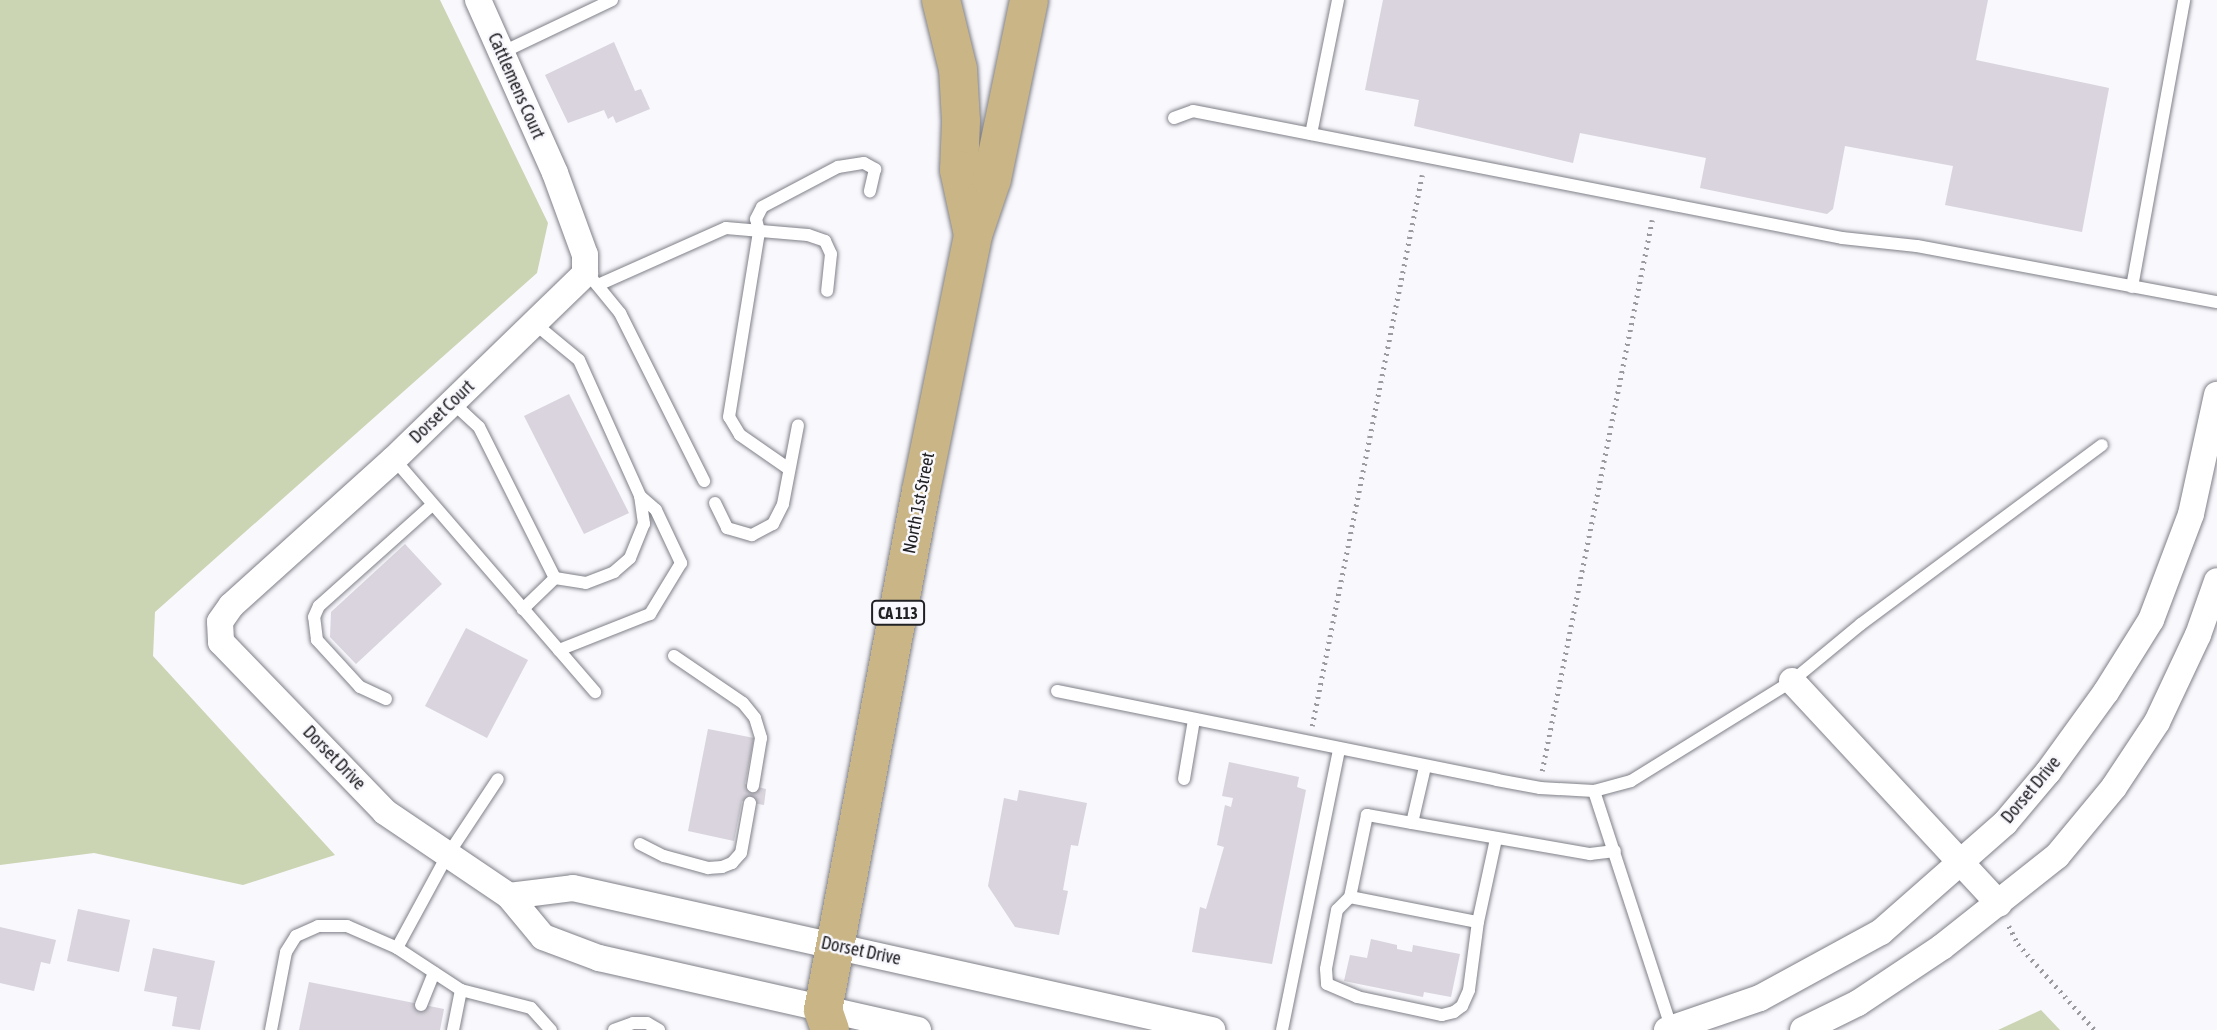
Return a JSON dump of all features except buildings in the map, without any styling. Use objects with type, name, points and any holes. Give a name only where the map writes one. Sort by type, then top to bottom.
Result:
[{"type":"main road","name":"CA 113","points":[[941,0],[958,69],[961,121],[959,170],[973,235]]},
{"type":"main road","name":"North 1st Street","points":[[819,1023],[973,235],[992,179],[1029,0]]},
{"type":"street","name":"Cattlemens Court","points":[[478,0],[555,173],[591,279]]},
{"type":"street","name":"Dorset Court","points":[[220,622],[231,606],[394,459],[534,323],[591,279]]},
{"type":"street","name":"Dorset Drive","points":[[1669,1029],[1760,998],[1881,932],[2005,823],[2048,772],[2106,692],[2151,621],[2191,514],[2217,395]]},
{"type":"street","points":[[1803,1030],[1858,1003],[1999,904],[2057,856],[2114,788],[2157,722],[2198,635],[2217,581]]},
{"type":"street","name":"Dorset Drive","points":[[220,622],[221,642],[385,812],[509,896],[543,937],[599,958],[819,1023],[918,1030]]},
{"type":"street","points":[[1792,681],[1999,904]]},
{"type":"street","name":"Dorset Drive","points":[[509,896],[573,888],[1212,1030]]},
{"type":"lane","points":[[501,53],[612,0]]},
{"type":"lane","points":[[1311,134],[1338,0]]},
{"type":"lane","points":[[2132,287],[2184,0]]},
{"type":"lane","points":[[1174,118],[1193,111],[1842,238],[1917,246],[2217,302]]},
{"type":"lane","points":[[789,469],[740,435],[729,417],[759,231],[756,219],[762,207],[838,167],[864,163],[875,169],[870,191]]},
{"type":"lane","points":[[704,481],[620,313],[591,279],[726,228],[808,235],[825,241],[831,254],[827,291]]},
{"type":"lane","points":[[534,323],[579,360],[640,496],[644,524],[631,558],[614,572],[586,583],[555,578]]},
{"type":"lane","points":[[453,402],[479,427],[555,578]]},
{"type":"lane","points":[[715,503],[727,528],[752,535],[774,524],[783,504],[798,425]]},
{"type":"lane","points":[[1057,691],[1425,767],[1540,788],[1594,791],[1632,781],[1792,681],[1861,624],[2102,445]]},
{"type":"lane","points":[[394,459],[595,692]]},
{"type":"lane","points":[[559,650],[650,614],[681,563],[656,510],[640,496]]},
{"type":"lane","points":[[386,699],[360,687],[317,640],[314,617],[319,606],[432,505]]},
{"type":"lane","points":[[523,608],[555,578]]},
{"type":"lane","points":[[674,656],[743,703],[755,718],[761,738],[753,786]]},
{"type":"lane","points":[[1184,779],[1194,720]]},
{"type":"lane","points":[[1282,1030],[1339,750]]},
{"type":"lane","points":[[1412,823],[1425,767]]},
{"type":"lane","points":[[397,948],[447,856],[498,779]]},
{"type":"lane","points":[[1594,791],[1669,1029]]},
{"type":"lane","points":[[640,844],[664,856],[708,868],[722,867],[732,863],[741,853],[750,803]]},
{"type":"lane","points":[[1496,839],[1478,922],[1469,990],[1462,1006],[1454,1012],[1442,1015],[1357,997],[1326,984],[1326,969],[1337,910],[1350,897],[1367,814],[1590,854],[1615,851]]},
{"type":"lane","points":[[1350,897],[1478,922]]},
{"type":"lane","points":[[271,1030],[286,952],[296,936],[318,926],[347,926],[397,948],[460,990],[531,1008],[551,1030]]},
{"type":"lane","points":[[421,1005],[434,972]]},
{"type":"lane","points":[[453,1030],[460,990]]},
{"type":"lane","points":[[614,1030],[633,1023],[647,1023],[659,1030]]},
{"type":"path","points":[[1312,726],[1426,158]]},
{"type":"path","points":[[1541,772],[1656,200]]},
{"type":"path","points":[[1999,904],[2018,944],[2095,1030]]},
{"type":"green space","points":[[0,0],[440,0],[548,223],[537,273],[155,612],[153,656],[335,855],[243,885],[94,853],[0,865]]},
{"type":"green space","points":[[2041,1010],[2060,1030],[1998,1030]]}]
